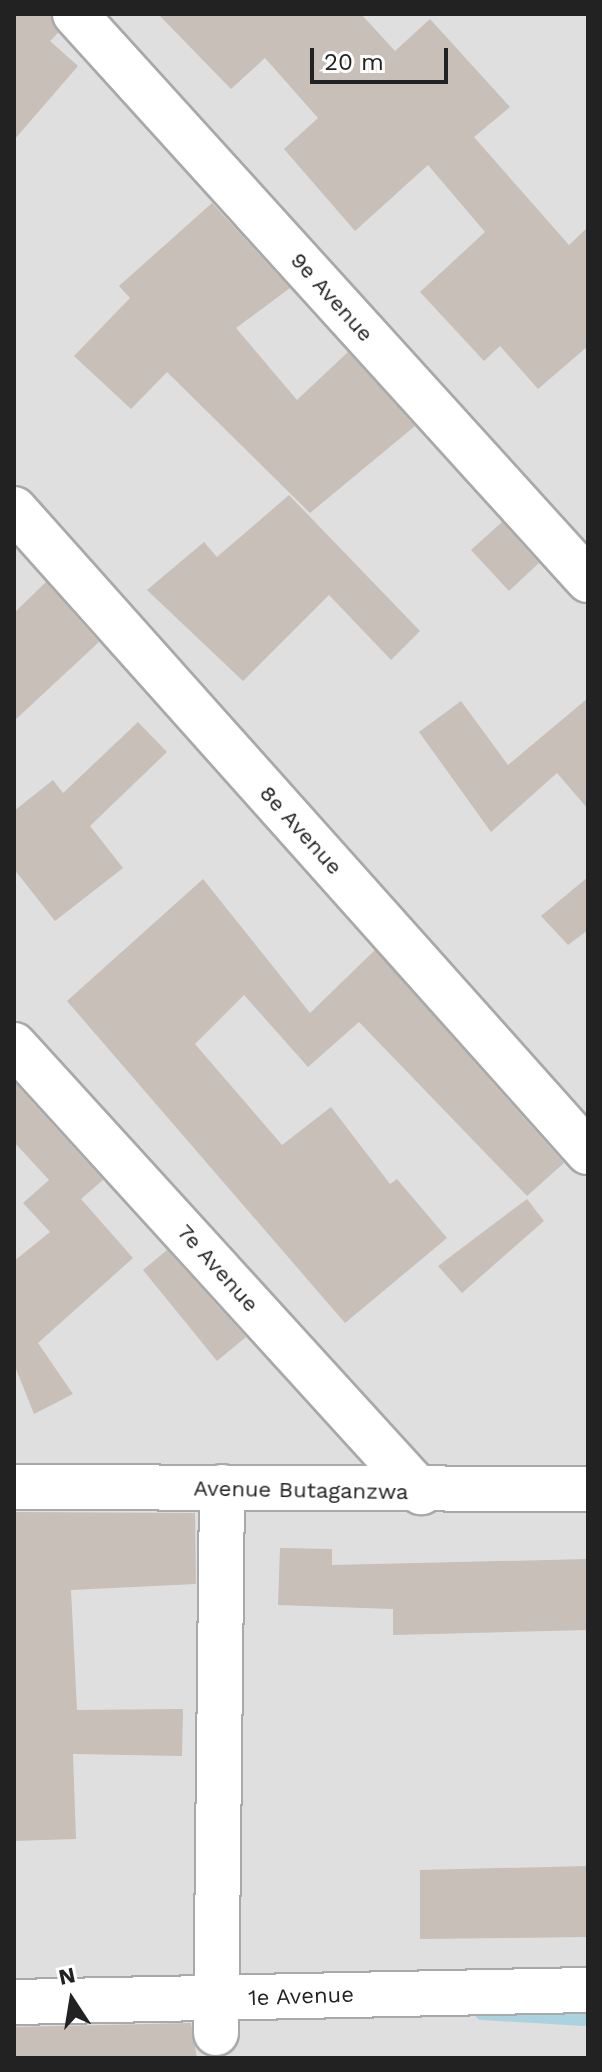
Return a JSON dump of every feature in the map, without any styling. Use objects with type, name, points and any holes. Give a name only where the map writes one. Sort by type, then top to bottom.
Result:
[{"type":"street","name":"9e Avenue","points":[[75,14],[588,580]]},
{"type":"street","name":"8e Avenue","points":[[14,509],[588,1152]]},
{"type":"street","name":"7e Avenue","points":[[14,1045],[421,1492]]},
{"type":"street","name":"Avenue Butaganzwa","points":[[14,1487],[222,1487],[421,1492],[588,1489]]},
{"type":"street","points":[[215,2016],[222,1487]]},
{"type":"street","name":"1e Avenue","points":[[14,2002],[215,2016],[588,1990]]},
{"type":"shaded area","points":[[14,14],[588,14],[588,2058],[14,2058]]},
{"type":"building","points":[[14,14],[51,14],[58,33],[50,41],[78,66],[14,140]]},
{"type":"building","points":[[158,14],[361,14],[395,51],[430,19],[510,107],[474,137],[569,245],[588,227],[588,346],[538,389],[500,346],[484,361],[420,292],[485,232],[428,165],[355,231],[284,149],[318,118],[265,58],[231,89]]},
{"type":"building","points":[[212,203],[290,288],[236,328],[297,400],[348,352],[415,426],[310,513],[167,372],[131,409],[74,356],[130,298],[119,286]]},
{"type":"building","points":[[289,495],[420,631],[391,660],[329,595],[243,681],[147,590],[204,542],[217,557]]},
{"type":"building","points":[[502,522],[539,563],[509,591],[471,550]]},
{"type":"building","points":[[46,582],[99,642],[14,721],[14,613]]},
{"type":"building","points":[[588,698],[588,809],[557,773],[491,832],[419,732],[461,701],[508,765]]},
{"type":"building","points":[[138,722],[167,752],[90,826],[123,868],[55,921],[14,869],[14,811],[53,780],[63,793]]},
{"type":"building","points":[[588,877],[588,930],[568,945],[541,916]]},
{"type":"building","points":[[203,879],[310,1013],[375,950],[564,1163],[527,1196],[359,1022],[308,1067],[244,995],[195,1044],[282,1145],[331,1107],[390,1184],[397,1179],[447,1238],[345,1323],[67,1001]]},
{"type":"building","points":[[14,1082],[103,1180],[81,1199],[133,1258],[38,1343],[73,1394],[34,1414],[14,1364],[14,1261],[50,1232],[23,1203],[49,1180],[14,1142]]},
{"type":"building","points":[[527,1199],[544,1221],[462,1293],[438,1266]]},
{"type":"building","points":[[167,1250],[246,1337],[217,1361],[143,1270]]},
{"type":"building","points":[[14,1512],[195,1513],[196,1584],[71,1590],[77,1710],[183,1709],[182,1756],[73,1754],[76,1839],[14,1841]]},
{"type":"building","points":[[280,1548],[332,1549],[332,1565],[588,1559],[588,1630],[393,1635],[393,1609],[278,1605]]},
{"type":"building","points":[[588,1866],[588,1937],[420,1939],[420,1870]]},
{"type":"building","points":[[191,2023],[197,2058],[14,2058],[14,2027]]},
{"type":"waterway","points":[[482,2013],[584,2019]]}]
